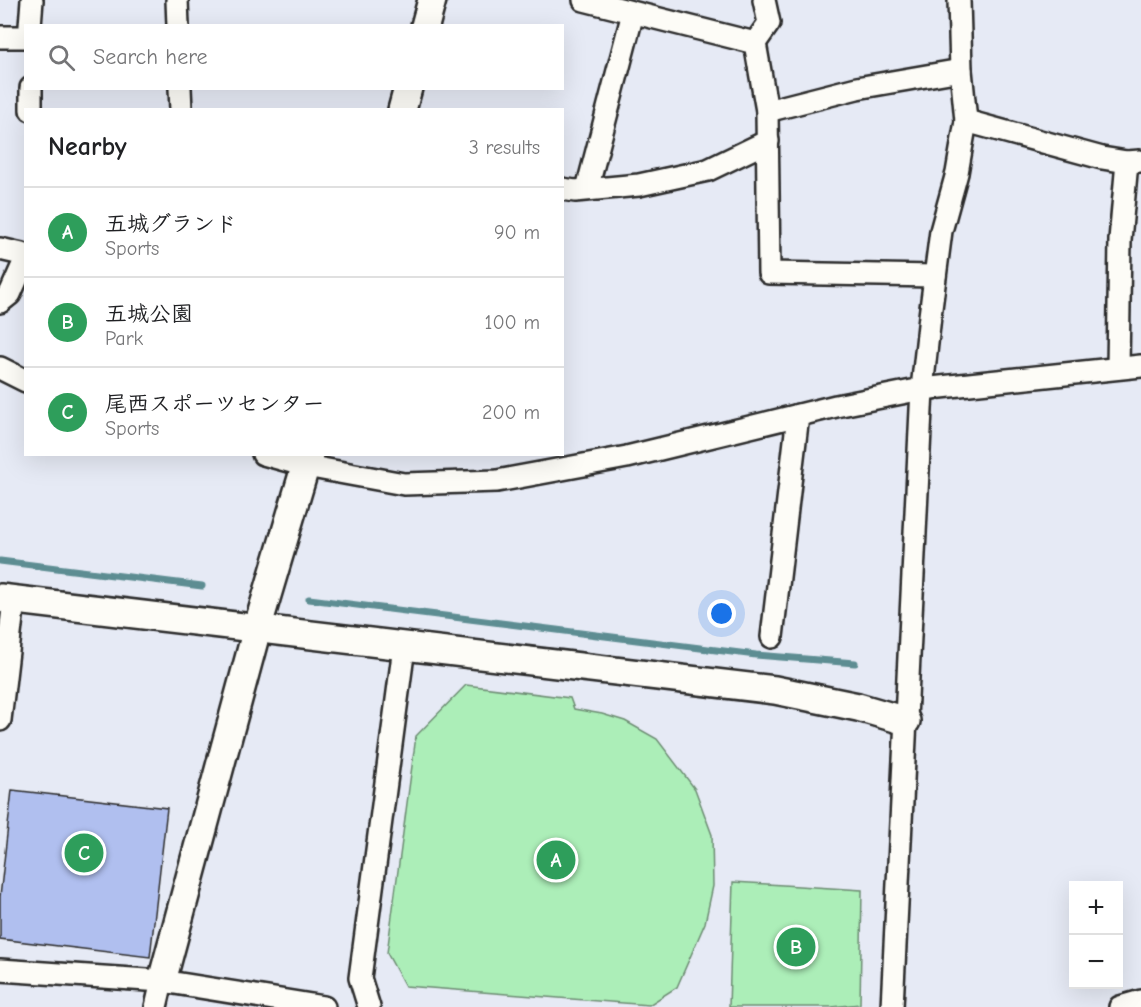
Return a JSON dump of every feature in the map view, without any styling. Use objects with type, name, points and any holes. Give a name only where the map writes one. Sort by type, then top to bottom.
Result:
[{"type":"street","points":[[30,24],[32,0]]},
{"type":"street","points":[[177,0],[178,24]]},
{"type":"street","points":[[426,24],[432,0]]},
{"type":"street","points":[[584,0],[755,43]]},
{"type":"street","points":[[764,0],[769,23],[755,43],[766,111],[768,141],[769,273],[935,276]]},
{"type":"street","points":[[892,1007],[922,389],[941,231],[957,173],[966,121],[961,70],[959,0]]},
{"type":"street","points":[[587,189],[633,13]]},
{"type":"street","points":[[0,37],[24,37]]},
{"type":"street","points":[[766,111],[856,88],[961,70]]},
{"type":"street","points":[[31,90],[31,108]]},
{"type":"street","points":[[180,90],[181,108]]},
{"type":"street","points":[[403,108],[407,90]]},
{"type":"street","points":[[966,121],[1092,156],[1134,162],[1120,240],[1118,368]]},
{"type":"street","points":[[564,189],[639,185],[708,170],[768,141]]},
{"type":"street","points":[[0,249],[24,256]]},
{"type":"street","points":[[0,302],[10,294],[24,262]]},
{"type":"street","points":[[278,456],[308,460],[404,484],[497,481],[627,457],[798,415],[922,389],[1141,366]]},
{"type":"street","points":[[0,368],[24,380]]},
{"type":"street","points":[[772,637],[798,415]]},
{"type":"street","points":[[159,994],[257,629],[308,460]]},
{"type":"street","points":[[0,720],[7,599],[775,690],[858,707],[906,721]]},
{"type":"street","points":[[369,1007],[360,978],[404,646]]},
{"type":"street","points":[[0,970],[159,994],[324,1007]]},
{"type":"street","points":[[1120,1007],[1141,1001]]},
{"type":"green space","points":[[466,685],[570,698],[574,709],[625,721],[657,739],[695,789],[712,835],[713,886],[705,923],[677,987],[649,1005],[405,986],[387,953],[416,736]]},
{"type":"green space","points":[[733,882],[862,890],[860,1004],[832,1007],[729,1007]]},
{"type":"building","points":[[12,790],[167,808],[150,957],[0,939],[0,897]]},
{"type":"waterway","points":[[0,561],[202,586]]},
{"type":"waterway","points":[[309,599],[756,655],[855,663]]},
{"type":"place","name":"尾西スポーツセンター","points":[[84,853]]},
{"type":"place","name":"五城グランド","points":[[556,860]]},
{"type":"place","name":"五城公園","points":[[796,947]]}]
